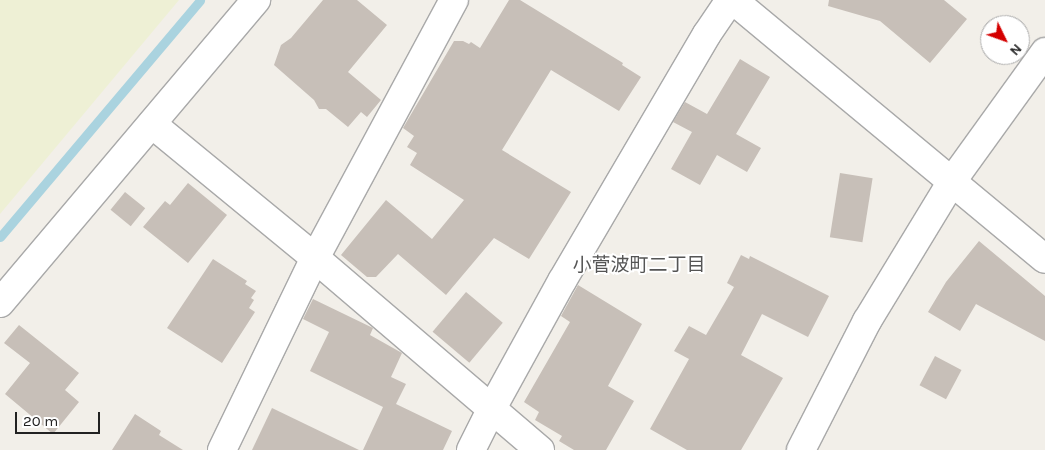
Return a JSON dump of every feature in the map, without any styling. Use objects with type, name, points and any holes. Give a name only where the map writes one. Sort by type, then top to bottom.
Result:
[{"type":"street","points":[[0,303],[256,0]]},
{"type":"street","points":[[222,450],[315,258],[454,0]]},
{"type":"street","points":[[472,450],[491,410],[562,282],[707,34],[732,0],[1045,259]]},
{"type":"street","points":[[801,450],[867,321],[952,181],[1045,52]]},
{"type":"street","points":[[152,124],[315,258],[540,450]]},
{"type":"green space","points":[[0,0],[179,0],[0,214]]},
{"type":"building","points":[[323,0],[357,0],[387,25],[348,72],[381,100],[367,117],[361,112],[348,127],[326,109],[319,109],[314,100],[274,65],[281,45],[291,38]]},
{"type":"building","points":[[509,0],[520,0],[623,63],[622,65],[641,77],[619,111],[551,70],[502,150],[571,192],[529,259],[494,238],[446,295],[398,254],[376,277],[367,277],[341,255],[386,200],[432,239],[464,200],[410,165],[417,153],[407,147],[414,136],[403,128],[454,41],[463,41],[469,44],[471,42],[480,48]]},
{"type":"building","points":[[829,0],[944,0],[967,19],[930,63],[880,21],[828,6]]},
{"type":"building","points":[[740,59],[770,77],[736,134],[761,148],[747,172],[717,155],[700,185],[671,169],[692,132],[673,122],[685,102],[707,114]]},
{"type":"building","points":[[840,173],[873,178],[862,242],[830,237]]},
{"type":"building","points":[[188,183],[227,215],[188,263],[143,227],[165,201],[170,205]]},
{"type":"building","points":[[125,192],[145,208],[131,226],[111,210]]},
{"type":"building","points":[[979,241],[1045,296],[1045,341],[976,304],[960,331],[928,312],[946,282]]},
{"type":"building","points":[[741,255],[749,259],[750,256],[829,296],[808,337],[762,314],[741,355],[783,378],[741,450],[687,450],[650,429],[689,359],[674,351],[689,326],[706,335],[734,287],[727,283]]},
{"type":"building","points":[[213,259],[247,281],[245,284],[256,291],[251,298],[254,300],[249,308],[255,312],[222,363],[167,328]]},
{"type":"building","points":[[578,285],[642,324],[608,386],[634,401],[606,450],[574,450],[559,441],[562,436],[535,420],[539,412],[524,402],[570,322],[561,316]]},
{"type":"building","points":[[466,292],[503,323],[469,363],[433,332]]},
{"type":"building","points":[[313,299],[373,328],[370,335],[402,353],[391,377],[406,384],[396,404],[452,431],[443,450],[363,450],[383,407],[310,371],[329,332],[303,319]]},
{"type":"building","points":[[19,325],[79,373],[65,390],[79,402],[53,434],[5,394],[30,363],[4,343]]},
{"type":"building","points":[[935,356],[961,370],[946,399],[920,385]]},
{"type":"building","points":[[272,408],[359,450],[252,450]]},
{"type":"building","points":[[135,414],[161,431],[159,435],[183,450],[112,450]]},
{"type":"waterway","points":[[0,237],[200,0]]},
{"type":"district","name":"小菅波町二丁目","points":[[639,266]]}]
